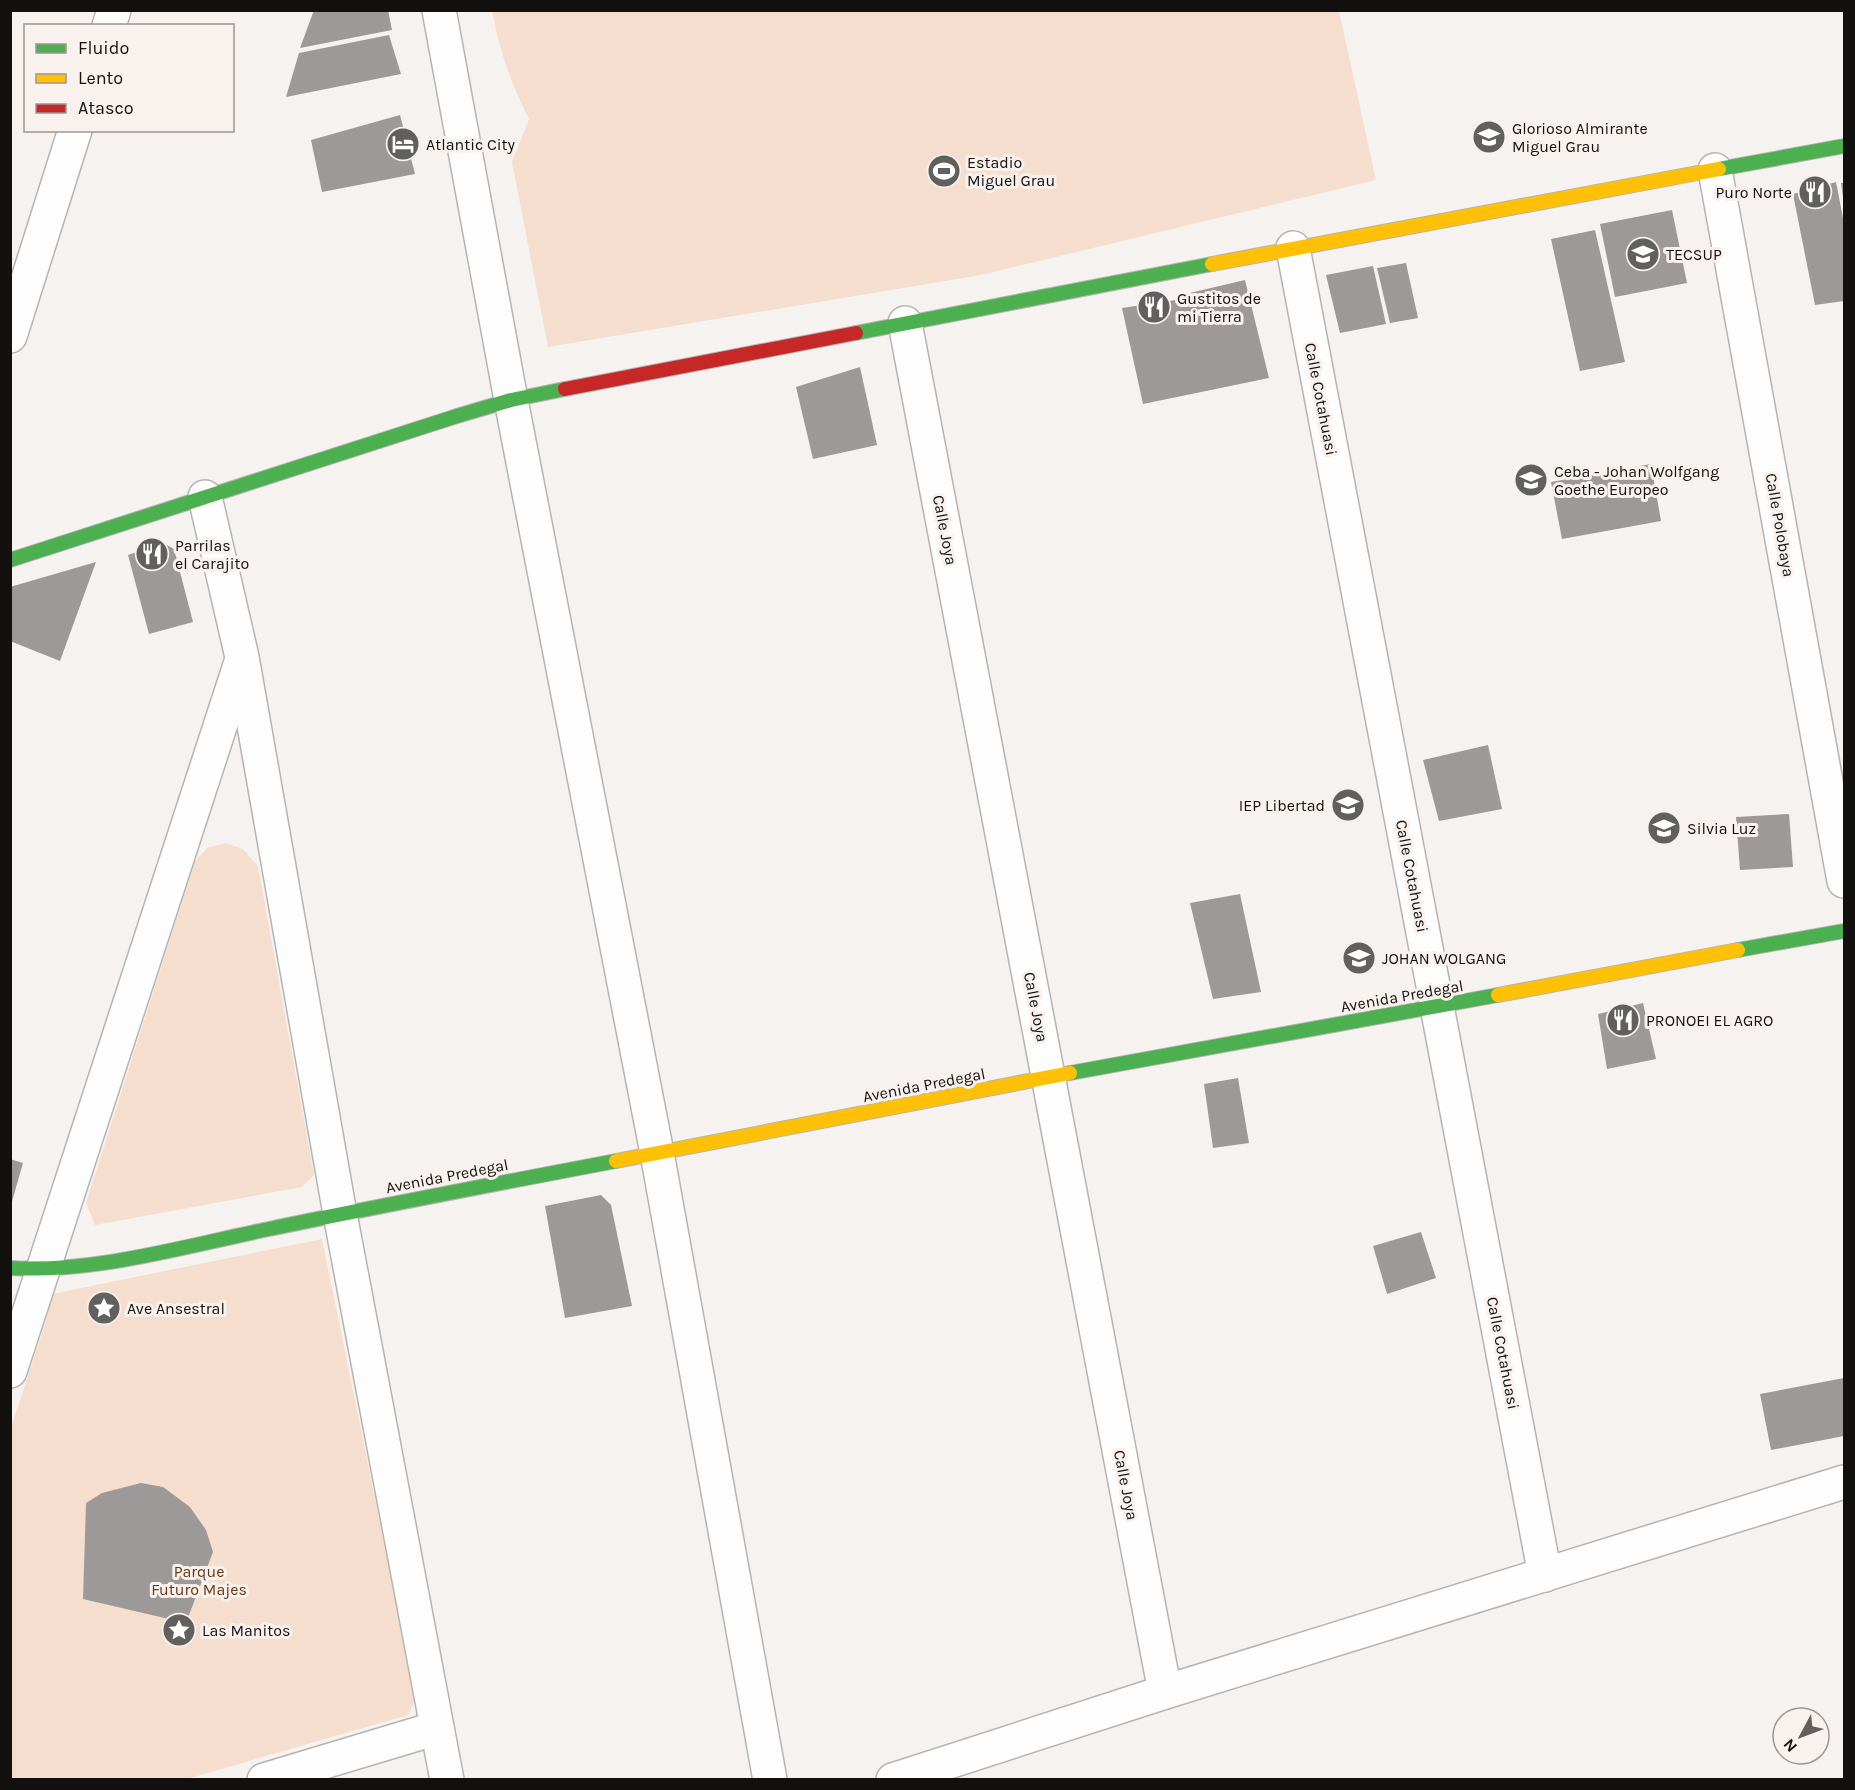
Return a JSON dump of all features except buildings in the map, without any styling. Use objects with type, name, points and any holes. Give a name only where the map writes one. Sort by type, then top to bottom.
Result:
[{"type":"street","points":[[439,10],[511,400],[657,1153],[770,1779]]},
{"type":"street","points":[[10,336],[74,132]]},
{"type":"street","points":[[10,560],[511,400],[1293,248],[1845,146]]},
{"type":"street","name":"Calle Polobaya","points":[[1714,170],[1845,881]]},
{"type":"street","name":"Calle Cotahuasi","points":[[1293,248],[1545,1575]]},
{"type":"street","name":"Calle Joya","points":[[905,323],[1165,1692]]},
{"type":"street","points":[[205,496],[242,657],[340,1214],[447,1779]]},
{"type":"street","points":[[10,1371],[242,657]]},
{"type":"street","name":"Avenida Predegal","points":[[10,1268],[44,1270],[118,1260],[340,1214],[1050,1077],[1845,931]]},
{"type":"street","points":[[893,1779],[1165,1692],[1845,1482]]},
{"type":"street","points":[[264,1779],[437,1728]]},
{"type":"green space","name":"Estadio Miguel Grau","points":[[492,11],[1339,11],[1376,180],[981,275],[548,347],[512,162],[529,119],[506,66]]},
{"type":"green space","points":[[225,843],[243,849],[258,866],[314,1175],[302,1187],[95,1225],[86,1203],[195,861],[207,848]]},
{"type":"green space","name":"Parque Futuro Majes","points":[[322,1239],[416,1699],[408,1715],[187,1779],[11,1780],[11,1428],[47,1318],[52,1294]]},
{"type":"traffic: fast","points":[[1719,169],[1844,146]]},
{"type":"traffic: fast","points":[[856,333],[1212,264]]},
{"type":"traffic: fast","points":[[10,560],[457,416],[511,400],[565,389]]},
{"type":"traffic: fast","points":[[1738,950],[1844,931]]},
{"type":"traffic: fast","points":[[1070,1073],[1498,995]]},
{"type":"traffic: fast","points":[[10,1268],[75,1266],[140,1257],[355,1211],[616,1161]]},
{"type":"traffic: slow","points":[[1212,264],[1719,169]]},
{"type":"traffic: slow","points":[[1498,995],[1738,950]]},
{"type":"traffic: slow","points":[[616,1161],[1070,1073]]},
{"type":"traffic: jam","points":[[565,389],[856,333]]},
{"type":"place","name":"Glorioso Almirante Miguel Grau","points":[[1489,137]]},
{"type":"place","name":"Atlantic City","points":[[403,144]]},
{"type":"place","name":"Estadio Miguel Grau","points":[[944,171]]},
{"type":"place","name":"Puro Norte","points":[[1815,192]]},
{"type":"place","name":"TECSUP","points":[[1643,254]]},
{"type":"place","name":"Gustitos de mi Tierra","points":[[1154,307]]},
{"type":"place","name":"Ceba - Johan Wolfgang Goethe Europeo","points":[[1531,480]]},
{"type":"place","name":"Parrilas el Carajito","points":[[152,554]]},
{"type":"place","name":"IEP Libertad","points":[[1348,805]]},
{"type":"place","name":"Silvia Luz","points":[[1664,828]]},
{"type":"place","name":"JOHAN WOLGANG","points":[[1359,958]]},
{"type":"place","name":"PRONOEI EL AGRO","points":[[1623,1020]]},
{"type":"place","name":"Ave Ansestral","points":[[104,1308]]},
{"type":"place","name":"Las Manitos","points":[[179,1630]]}]
